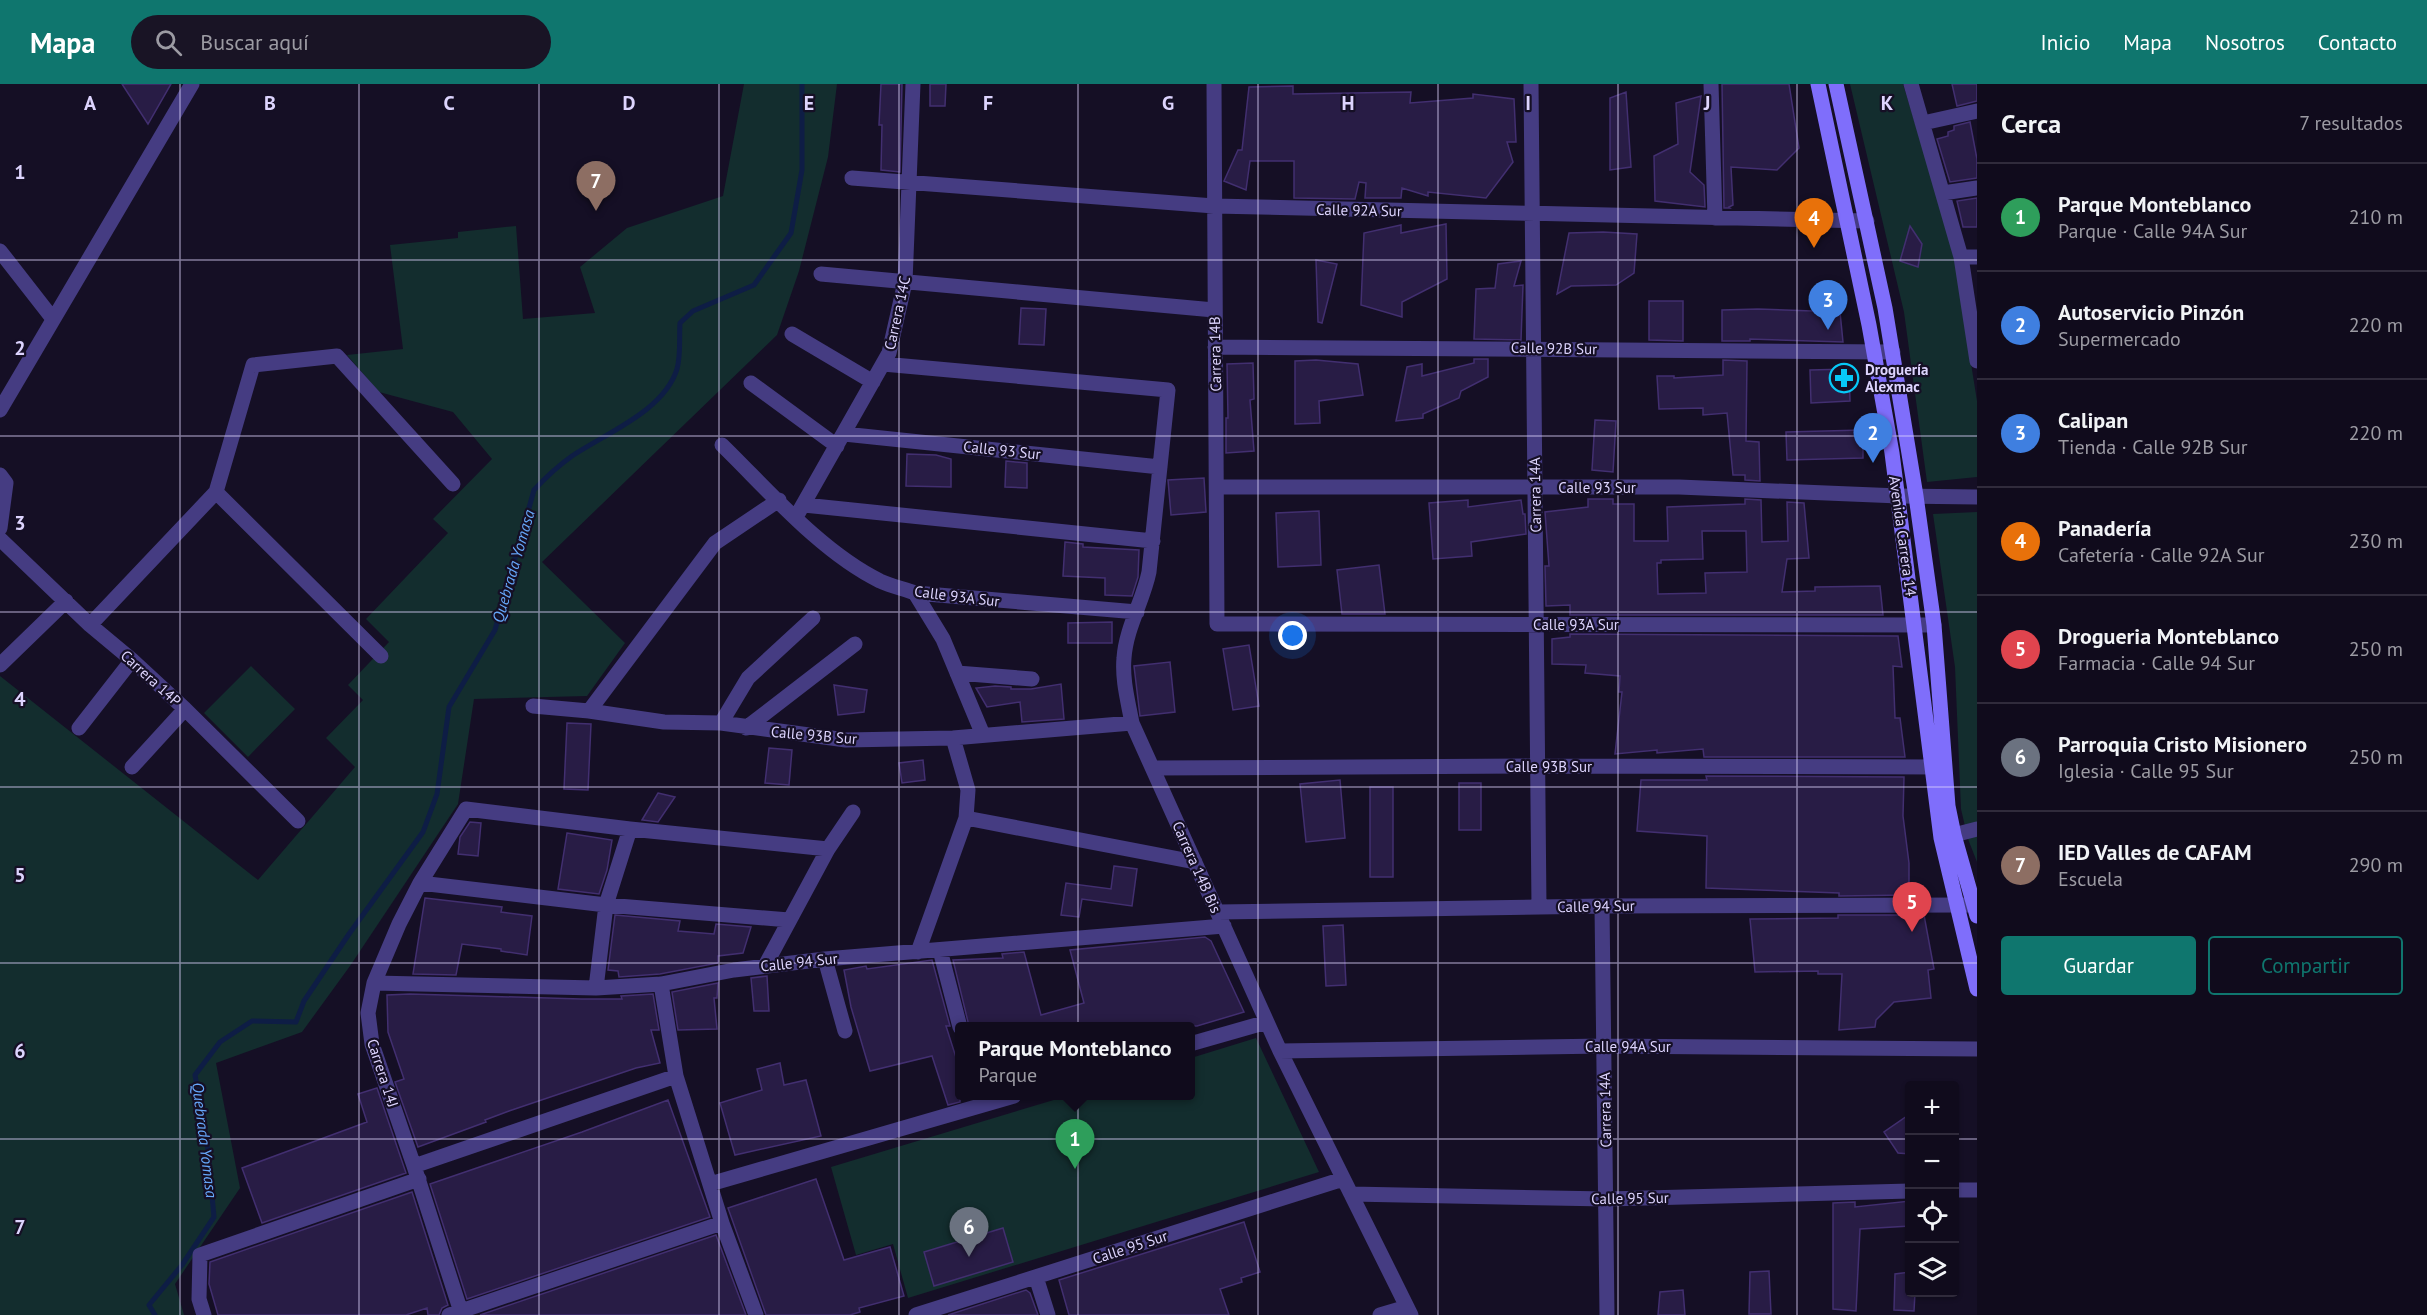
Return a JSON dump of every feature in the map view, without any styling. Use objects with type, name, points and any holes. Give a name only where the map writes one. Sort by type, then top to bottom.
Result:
[{"type":"main road","name":"Avenida Carrera 14","points":[[1818,84],[1874,352],[1899,496],[1915,625],[1947,837],[1958,905],[1977,989]]},
{"type":"main road","name":"Avenida Carrera 14","points":[[1836,84],[1867,221],[1893,352],[1916,496],[1934,625],[1937,767]]},
{"type":"main road","name":"Avenida Carrera 14","points":[[1947,837],[1975,910]]},
{"type":"street","points":[[0,410],[192,84]]},
{"type":"street","name":"Carrera 14C","points":[[800,511],[889,353],[905,282],[913,84]]},
{"type":"street","name":"Carrera 14B","points":[[1214,84],[1217,624]]},
{"type":"street","name":"Carrera 14A","points":[[1531,84],[1539,907]]},
{"type":"street","points":[[1711,84],[1715,218]]},
{"type":"street","points":[[1911,84],[1961,257],[1976,335],[1977,361]]},
{"type":"street","points":[[1923,123],[1977,111]]},
{"type":"street","name":"Calle 92A Sur","points":[[852,178],[1214,206],[1867,221]]},
{"type":"street","points":[[1943,193],[1977,188]]},
{"type":"street","points":[[0,251],[53,320]]},
{"type":"street","points":[[1961,257],[1977,257]]},
{"type":"street","points":[[821,274],[1214,310]]},
{"type":"street","points":[[792,334],[873,382]]},
{"type":"street","name":"Calle 92B Sur","points":[[1215,347],[1893,352]]},
{"type":"street","points":[[90,625],[216,492],[254,365],[337,356],[453,483]]},
{"type":"street","name":"Carrera 14B Bis","points":[[883,364],[1168,390],[1149,572],[1130,628],[1124,657],[1125,688],[1132,723],[1280,1051],[1409,1311]]},
{"type":"street","points":[[751,383],[841,440]]},
{"type":"street","name":"Calle 93 Sur","points":[[841,440],[1160,467]]},
{"type":"street","name":"Calle 93A Sur","points":[[722,445],[779,500],[800,511],[812,533],[850,564],[881,581],[915,593],[1137,612]]},
{"type":"street","points":[[0,528],[3,479]]},
{"type":"street","name":"Calle 93 Sur","points":[[1217,487],[1679,487],[1977,497]]},
{"type":"street","points":[[216,492],[381,656]]},
{"type":"street","points":[[589,711],[715,543],[779,500]]},
{"type":"street","points":[[800,511],[1153,541]]},
{"type":"street","name":"Carrera 14P","points":[[0,539],[90,625],[185,709],[298,821]]},
{"type":"street","points":[[915,593],[943,639],[983,735]]},
{"type":"street","points":[[0,665],[66,601]]},
{"type":"street","points":[[721,723],[748,678],[813,618]]},
{"type":"street","name":"Calle 93A Sur","points":[[1217,624],[1934,625]]},
{"type":"street","points":[[746,728],[855,644]]},
{"type":"street","points":[[79,728],[132,660]]},
{"type":"street","points":[[957,673],[1032,679]]},
{"type":"street","name":"Calle 93B Sur","points":[[533,706],[589,711],[664,722],[721,723],[846,740],[953,738],[1132,723]]},
{"type":"street","points":[[132,767],[185,709]]},
{"type":"street","points":[[918,952],[966,818],[968,790],[953,738]]},
{"type":"street","name":"Calle 93B Sur","points":[[1153,768],[1937,767]]},
{"type":"street","name":"Carrera 14J","points":[[458,1314],[416,1173],[372,1044],[368,1013],[374,983],[399,924],[420,883],[466,809],[630,829]]},
{"type":"street","points":[[765,966],[828,849],[853,812]]},
{"type":"street","points":[[966,818],[1195,862]]},
{"type":"street","points":[[596,988],[606,904],[630,829],[828,849]]},
{"type":"street","points":[[1947,837],[1977,829]]},
{"type":"street","points":[[420,883],[606,904],[789,920]]},
{"type":"street","name":"Calle 94 Sur","points":[[374,983],[596,988],[661,984],[765,966],[825,959],[940,950],[1221,919],[1602,906],[1958,905],[1975,910]]},
{"type":"street","name":"Carrera 14A","points":[[1602,906],[1607,1315]]},
{"type":"street","points":[[940,950],[959,1022]]},
{"type":"street","points":[[825,959],[845,1031]]},
{"type":"street","points":[[661,984],[676,1076],[723,1223],[756,1315]]},
{"type":"street","points":[[1195,1043],[1267,1022]]},
{"type":"street","name":"Calle 94A Sur","points":[[1280,1051],[1604,1046],[1977,1049]]},
{"type":"street","points":[[204,1315],[199,1299],[200,1255],[676,1076]]},
{"type":"street","points":[[710,1184],[978,1100]]},
{"type":"street","name":"Calle 95 Sur","points":[[916,1315],[1343,1179]]},
{"type":"street","points":[[1959,1190],[1977,1190]]},
{"type":"street","name":"Calle 95 Sur","points":[[1351,1194],[1607,1199],[1905,1191]]},
{"type":"street","points":[[458,1314],[723,1223]]},
{"type":"street","points":[[1036,1278],[1048,1315]]},
{"type":"street","points":[[1380,1315],[1409,1311]]},
{"type":"green space","points":[[744,84],[837,84],[828,157],[799,271],[777,335],[542,562],[625,643],[587,696],[474,699],[458,804],[350,966],[302,1032],[216,1063],[240,1188],[175,1284],[184,1315],[0,1315],[0,676],[258,880],[355,767],[326,738],[363,700],[348,685],[389,642],[366,619],[448,533],[433,519],[492,459],[453,412],[379,392],[347,355],[403,349],[390,245],[458,238],[458,232],[516,226],[523,319],[595,313],[580,267],[627,228],[723,196]]},
{"type":"green space","points":[[1850,84],[1903,84],[1952,244],[1977,401],[1977,477],[1927,482],[1904,312]]},
{"type":"green space","points":[[1977,512],[1977,862],[1968,839],[1961,809],[1955,667],[1933,514]]},
{"type":"green space","points":[[251,666],[295,709],[248,757],[204,713]]},
{"type":"green space","points":[[1256,1038],[1319,1172],[908,1298],[893,1244],[856,1255],[831,1167],[1054,1100],[1195,1100],[1195,1057]]},
{"type":"building","points":[[122,84],[171,84],[148,124]]},
{"type":"building","points":[[881,84],[902,84],[900,172],[881,170],[882,125],[879,125]]},
{"type":"building","points":[[930,84],[946,84],[945,106],[930,106]]},
{"type":"building","points":[[1722,84],[1789,84],[1799,148],[1777,170],[1731,167],[1733,205],[1730,208],[1724,208]]},
{"type":"building","points":[[1952,84],[1977,84],[1977,101],[1957,106]]},
{"type":"building","points":[[1293,86],[1293,94],[1411,92],[1410,103],[1473,98],[1473,94],[1514,99],[1516,142],[1507,142],[1513,162],[1486,198],[1428,192],[1428,196],[1402,188],[1401,198],[1365,198],[1366,183],[1359,182],[1355,199],[1294,198],[1294,161],[1250,161],[1246,190],[1224,181],[1238,150],[1242,150],[1249,87]]},
{"type":"building","points":[[1626,92],[1631,167],[1610,170],[1610,98]]},
{"type":"building","points":[[1701,96],[1690,172],[1704,185],[1705,207],[1655,201],[1654,156],[1678,144],[1676,103]]},
{"type":"building","points":[[1970,122],[1977,159],[1977,178],[1950,182],[1937,139],[1948,136],[1948,132],[1954,130],[1954,126]]},
{"type":"building","points":[[1977,198],[1977,227],[1963,227],[1957,201]]},
{"type":"building","points":[[1446,224],[1447,279],[1402,302],[1402,317],[1361,305],[1364,233],[1401,225],[1401,233]]},
{"type":"building","points":[[1910,226],[1922,244],[1918,267],[1900,261]]},
{"type":"building","points":[[1569,233],[1637,234],[1634,273],[1616,285],[1571,286],[1557,294]]},
{"type":"building","points":[[1316,260],[1337,264],[1322,323],[1318,322]]},
{"type":"building","points":[[1521,261],[1514,286],[1523,285],[1521,340],[1474,339],[1476,289],[1495,288],[1498,264]]},
{"type":"building","points":[[1649,301],[1683,301],[1683,341],[1649,340]]},
{"type":"building","points":[[1021,308],[1046,309],[1044,345],[1019,344]]},
{"type":"building","points":[[1722,310],[1840,312],[1843,342],[1750,339],[1750,341],[1722,341]]},
{"type":"building","points":[[1474,359],[1488,359],[1488,377],[1461,391],[1459,398],[1423,414],[1423,418],[1396,421],[1407,367],[1422,364],[1422,376],[1474,363]]},
{"type":"building","points":[[1316,360],[1358,364],[1363,395],[1319,401],[1320,423],[1295,424],[1295,361]]},
{"type":"building","points":[[1723,360],[1747,361],[1746,441],[1759,442],[1760,481],[1745,480],[1745,475],[1733,475],[1727,413],[1703,415],[1703,408],[1659,409],[1657,376],[1674,376],[1674,378],[1723,375]]},
{"type":"building","points":[[1253,363],[1254,399],[1250,400],[1254,451],[1226,453],[1227,364]]},
{"type":"building","points":[[1849,369],[1850,401],[1811,403],[1810,370]]},
{"type":"building","points":[[1595,420],[1616,421],[1613,472],[1592,470]]},
{"type":"building","points":[[1863,430],[1863,458],[1787,460],[1786,432]]},
{"type":"building","points":[[907,454],[936,455],[951,459],[951,487],[906,486]]},
{"type":"building","points":[[1006,461],[1027,463],[1027,488],[1005,487]]},
{"type":"building","points":[[1204,478],[1206,512],[1171,515],[1168,480]]},
{"type":"building","points":[[1588,499],[1613,499],[1613,504],[1634,504],[1634,541],[1668,541],[1667,507],[1745,504],[1745,499],[1761,500],[1762,542],[1788,541],[1787,502],[1804,503],[1809,558],[1787,559],[1782,592],[1815,591],[1815,587],[1880,586],[1883,615],[1570,615],[1570,605],[1546,606],[1545,566],[1549,566],[1545,512],[1588,507]],"holes":[[[1702,531],[1746,531],[1747,572],[1705,573],[1706,593],[1658,594],[1657,563],[1661,563],[1661,560],[1703,559]]]},
{"type":"building","points":[[1468,500],[1468,507],[1521,500],[1523,514],[1525,514],[1526,534],[1471,542],[1472,556],[1433,559],[1429,503]]},
{"type":"building","points":[[1319,511],[1321,565],[1278,567],[1276,513]]},
{"type":"building","points":[[1065,542],[1083,544],[1083,547],[1139,550],[1138,577],[1132,596],[1105,595],[1105,578],[1063,576]]},
{"type":"building","points":[[1379,565],[1385,614],[1342,614],[1337,570]]},
{"type":"building","points":[[1112,622],[1112,643],[1068,643],[1068,623]]},
{"type":"building","points":[[1570,634],[1898,636],[1902,667],[1893,666],[1895,718],[1900,718],[1905,757],[1704,757],[1703,749],[1615,754],[1622,692],[1619,692],[1620,676],[1585,673],[1586,665],[1552,664],[1552,639],[1570,637]]},
{"type":"building","points":[[1249,645],[1259,706],[1233,710],[1223,649]]},
{"type":"building","points":[[1170,662],[1175,712],[1140,716],[1134,666]]},
{"type":"building","points":[[1061,684],[1064,719],[1022,722],[1020,702],[987,707],[976,688],[995,686],[1031,689]]},
{"type":"building","points":[[834,685],[867,690],[864,712],[838,715]]},
{"type":"building","points":[[567,723],[591,724],[588,790],[564,789]]},
{"type":"building","points":[[769,748],[792,750],[789,785],[765,783]]},
{"type":"building","points":[[923,760],[925,780],[902,783],[899,763]]},
{"type":"building","points":[[1706,776],[1904,777],[1903,816],[1909,863],[1909,895],[1839,896],[1839,893],[1706,888],[1707,836],[1637,831],[1641,780],[1707,780]]},
{"type":"building","points":[[1340,780],[1345,838],[1306,842],[1300,784]]},
{"type":"building","points":[[1459,783],[1481,783],[1481,830],[1459,830]]},
{"type":"building","points":[[1370,787],[1393,787],[1393,877],[1370,877]]},
{"type":"building","points":[[658,793],[675,797],[658,822],[642,820]]},
{"type":"building","points":[[470,822],[481,823],[478,856],[458,854],[460,837]]},
{"type":"building","points":[[567,833],[612,840],[607,870],[599,894],[558,889]]},
{"type":"building","points":[[1114,866],[1137,869],[1132,906],[1082,899],[1079,917],[1061,915],[1066,883],[1111,889]]},
{"type":"building","points":[[425,898],[502,907],[501,912],[532,916],[527,955],[462,944],[456,975],[413,974]]},
{"type":"building","points":[[615,915],[680,921],[678,931],[714,934],[716,924],[751,927],[743,953],[718,956],[718,963],[660,974],[619,977],[618,971],[608,970]]},
{"type":"building","points":[[1838,915],[1924,915],[1934,969],[1928,970],[1931,998],[1894,1002],[1876,1020],[1875,1027],[1839,1030],[1842,974],[1818,974],[1818,971],[1755,972],[1750,919],[1838,918]]},
{"type":"building","points":[[1343,925],[1346,985],[1326,986],[1323,926]]},
{"type":"building","points":[[1205,937],[1211,941],[1244,1012],[1197,1026],[1195,1022],[968,1022],[953,960],[1003,958],[1002,954],[1024,952],[1041,1015],[1084,1003],[1070,950]]},
{"type":"building","points":[[932,960],[950,1026],[946,1026],[955,1054],[955,1100],[960,1100],[960,1102],[948,1105],[932,1056],[870,1071],[851,1007],[844,970],[866,966],[867,969]]},
{"type":"building","points":[[767,976],[769,1011],[754,1011],[751,978]]},
{"type":"building","points":[[718,983],[717,998],[714,998],[717,1029],[678,1030],[672,992]]},
{"type":"building","points":[[653,994],[659,1030],[651,1030],[660,1063],[636,1068],[509,1111],[418,1147],[395,1082],[404,1079],[388,1032],[387,995],[622,999],[621,996]]},
{"type":"building","points":[[780,1063],[784,1085],[806,1080],[821,1136],[735,1155],[720,1103],[762,1090],[757,1069]]},
{"type":"building","points":[[377,1088],[406,1173],[262,1223],[242,1168],[367,1122],[358,1094]]},
{"type":"building","points":[[668,1100],[710,1217],[467,1299],[430,1184]]},
{"type":"building","points":[[1905,1117],[1905,1154],[1898,1153],[1884,1132]]},
{"type":"building","points":[[816,1179],[844,1260],[890,1247],[904,1296],[859,1308],[860,1312],[850,1315],[766,1315],[728,1208]]},
{"type":"building","points":[[412,1192],[448,1305],[442,1308],[439,1315],[428,1315],[427,1308],[406,1315],[218,1315],[209,1284],[210,1262]]},
{"type":"building","points":[[1855,1202],[1855,1207],[1905,1202],[1905,1226],[1860,1229],[1856,1311],[1833,1309],[1833,1203]]},
{"type":"building","points":[[1244,1222],[1260,1272],[1241,1278],[1242,1282],[1220,1289],[1229,1315],[1069,1315],[1059,1280]]},
{"type":"building","points":[[1003,1228],[1013,1262],[934,1286],[924,1252]]},
{"type":"building","points":[[716,1235],[746,1315],[480,1315]]},
{"type":"building","points":[[1769,1271],[1771,1314],[1749,1314],[1750,1272]]},
{"type":"building","points":[[1905,1273],[1905,1297],[1915,1297],[1914,1311],[1894,1310],[1895,1274]]},
{"type":"building","points":[[1026,1290],[1030,1293],[1038,1315],[948,1315]]},
{"type":"building","points":[[1683,1290],[1685,1315],[1658,1315],[1660,1292]]},
{"type":"waterway","name":"Quebrada Yomasa","points":[[155,1315],[149,1305],[182,1265],[214,1217],[207,1141],[195,1075],[220,1042],[252,1021],[296,1022],[304,1001],[423,832],[437,794],[449,707],[495,630],[534,490],[567,460],[632,420],[660,397],[670,384],[677,369],[680,323],[693,311],[754,285],[791,233],[802,170],[802,84]]},
{"type":"place","name":"IED Valles de CAFAM","points":[[596,211]]},
{"type":"place","name":"Panadería","points":[[1814,248]]},
{"type":"place","name":"Calipan","points":[[1828,330]]},
{"type":"place","name":"Droguería Alexmac","points":[[1844,378]]},
{"type":"place","name":"Autoservicio Pinzón","points":[[1873,463]]},
{"type":"place","name":"Drogueria Monteblanco","points":[[1912,932]]},
{"type":"place","name":"Parque Monteblanco","points":[[1075,1169]]},
{"type":"place","name":"Parroquia Cristo Misionero","points":[[969,1257]]}]
